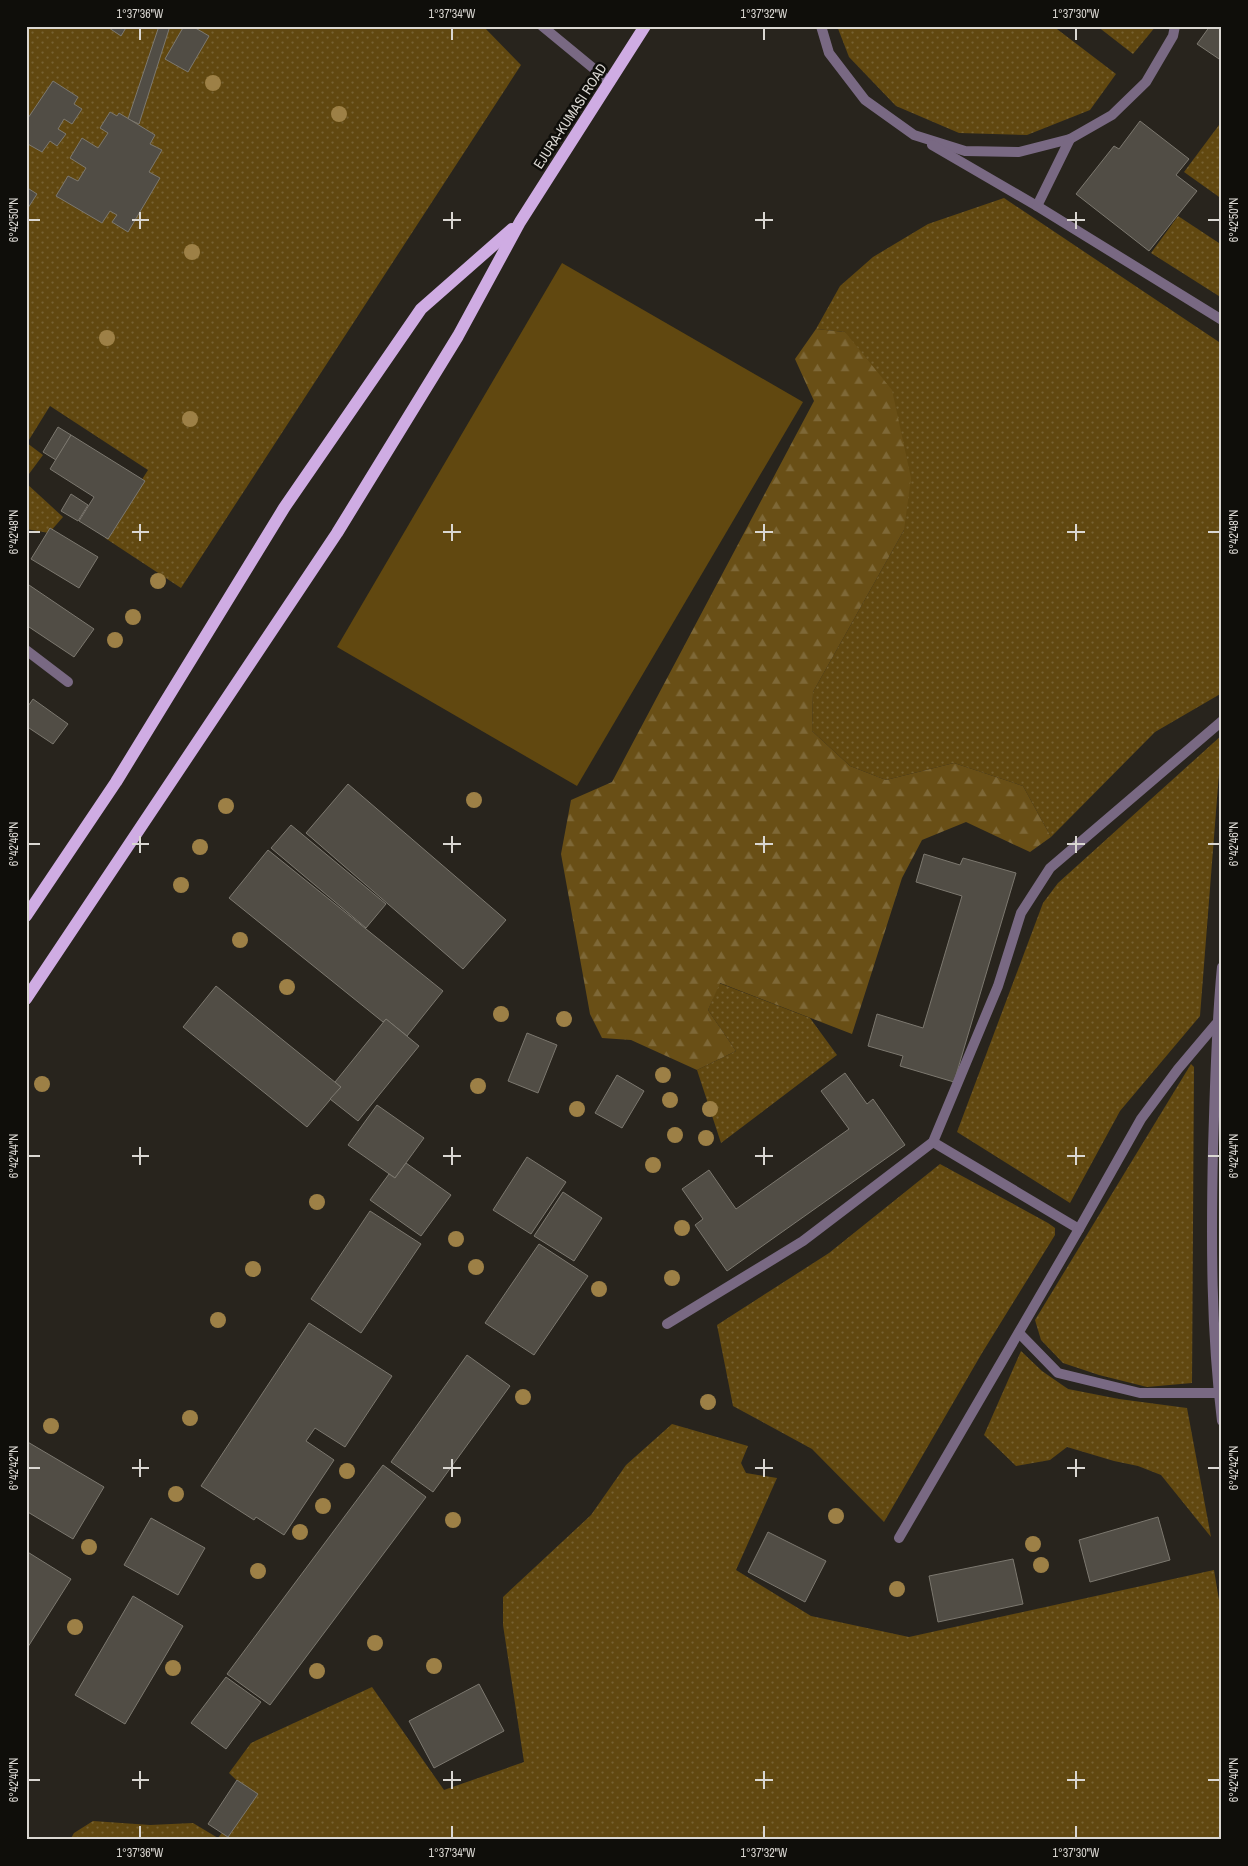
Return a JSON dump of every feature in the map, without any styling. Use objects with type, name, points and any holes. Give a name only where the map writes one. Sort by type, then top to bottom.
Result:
[{"type":"main road","name":"EJURA-KUMASI ROAD","points":[[520,222],[645,26]]},
{"type":"main road","points":[[26,916],[116,782],[284,508],[421,309],[520,222]]},
{"type":"main road","points":[[26,999],[337,533],[458,336],[520,222]]},
{"type":"lane","points":[[542,26],[610,82]]},
{"type":"lane","points":[[821,26],[830,52],[865,100],[914,134],[1037,206],[1222,320]]},
{"type":"lane","points":[[914,134],[965,151],[1019,152],[1070,139],[1112,115],[1146,82],[1173,36],[1175,26]]},
{"type":"lane","points":[[1037,206],[1070,139]]},
{"type":"lane","points":[[26,650],[68,682]]},
{"type":"lane","points":[[667,1324],[803,1240],[933,1142],[998,986],[1022,913],[1050,868],[1222,721]]},
{"type":"lane","points":[[1222,967],[1216,1024],[1211,1251],[1218,1393],[1222,1421]]},
{"type":"lane","points":[[899,1538],[1141,1119],[1178,1069],[1216,1024]]},
{"type":"lane","points":[[933,1142],[1079,1229]]},
{"type":"lane","points":[[1019,1333],[1058,1373],[1140,1393],[1218,1393]]},
{"type":"shaded area","points":[[26,26],[483,26],[521,65],[181,588],[105,538],[148,470],[50,406],[27,443],[43,455],[26,478]]},
{"type":"shaded area","points":[[837,26],[1053,26],[1116,74],[1090,110],[1027,135],[959,133],[896,106],[849,57]]},
{"type":"shaded area","points":[[1097,26],[1156,26],[1133,54]]},
{"type":"shaded area","points":[[1222,121],[1222,199],[1184,172]]},
{"type":"shaded area","points":[[1004,198],[1222,344],[1222,693],[1155,732],[1051,837],[1023,786],[954,763],[886,780],[850,766],[812,731],[813,692],[904,530],[845,332],[816,329],[840,286],[873,257],[928,224]]},
{"type":"shaded area","points":[[1178,216],[1222,245],[1222,298],[1151,253]]},
{"type":"shaded area","points":[[562,263],[803,402],[577,786],[337,647]]},
{"type":"shaded area","points":[[26,483],[63,517],[49,533],[26,529]]},
{"type":"shaded area","points":[[1222,735],[1200,1016],[1120,1111],[1070,1203],[957,1132],[1043,903],[1058,883]]},
{"type":"shaded area","points":[[719,983],[810,1018],[837,1055],[721,1143],[697,1070],[736,1051],[708,1010]]},
{"type":"shaded area","points":[[1191,1064],[1194,1067],[1192,1383],[1147,1387],[1099,1375],[1063,1363],[1041,1340],[1035,1320]]},
{"type":"shaded area","points":[[940,1164],[1048,1223],[1055,1228],[1055,1235],[982,1353],[884,1522],[812,1449],[733,1406],[717,1325],[829,1253]]},
{"type":"shaded area","points":[[1021,1351],[1042,1371],[1068,1389],[1119,1399],[1187,1408],[1211,1537],[1161,1475],[1138,1466],[1067,1447],[1050,1460],[1016,1466],[984,1435]]},
{"type":"shaded area","points":[[672,1424],[748,1446],[741,1463],[746,1473],[777,1478],[736,1570],[811,1616],[909,1637],[1214,1570],[1222,1618],[1222,1840],[70,1840],[74,1833],[93,1821],[150,1825],[193,1823],[218,1838],[251,1794],[229,1773],[251,1743],[372,1687],[444,1790],[524,1762],[503,1625],[503,1597],[591,1515],[626,1465]]},
{"type":"green space","points":[[816,329],[845,332],[892,390],[911,478],[904,530],[813,692],[812,731],[850,766],[886,780],[954,763],[1023,786],[1051,837],[1030,852],[966,822],[922,840],[902,878],[852,1034],[720,983],[708,1010],[736,1051],[697,1070],[631,1040],[602,1038],[590,1014],[561,854],[571,800],[612,782],[814,401],[795,359]]},
{"type":"building","points":[[106,26],[127,26],[121,36]]},
{"type":"building","points":[[159,26],[170,26],[139,124],[128,119]]},
{"type":"building","points":[[184,26],[192,26],[209,36],[188,72],[165,59]]},
{"type":"building","points":[[1210,26],[1222,26],[1222,61],[1197,44]]},
{"type":"building","points":[[53,81],[78,97],[74,104],[82,109],[72,124],[64,119],[58,129],[66,134],[57,146],[50,141],[42,152],[26,143],[26,121]]},
{"type":"building","points":[[110,112],[117,116],[119,113],[155,135],[150,144],[162,150],[149,172],[160,178],[128,232],[112,222],[117,215],[110,211],[102,223],[56,196],[68,176],[78,181],[86,168],[70,158],[82,138],[98,148],[108,133],[100,128]]},
{"type":"building","points":[[1140,121],[1189,159],[1176,175],[1197,191],[1149,251],[1076,194],[1114,146],[1119,149]]},
{"type":"building","points":[[26,187],[37,194],[26,211]]},
{"type":"building","points":[[58,427],[71,435],[56,460],[43,452]]},
{"type":"building","points":[[71,435],[145,481],[108,539],[79,521],[94,497],[50,469]]},
{"type":"building","points":[[71,494],[88,505],[78,521],[61,511]]},
{"type":"building","points":[[50,528],[98,557],[79,588],[31,559]]},
{"type":"building","points":[[26,583],[94,629],[74,657],[26,625]]},
{"type":"building","points":[[33,699],[68,724],[53,744],[26,726],[26,709]]},
{"type":"building","points":[[348,784],[506,920],[463,969],[306,833]]},
{"type":"building","points":[[291,825],[386,904],[366,928],[271,848]]},
{"type":"building","points":[[268,850],[443,991],[407,1036],[386,1019],[383,1022],[229,898]]},
{"type":"building","points":[[924,854],[960,865],[963,858],[1016,873],[954,1082],[900,1066],[903,1056],[868,1046],[877,1014],[923,1028],[962,896],[916,882]]},
{"type":"building","points":[[216,986],[341,1087],[307,1127],[183,1027]]},
{"type":"building","points":[[386,1019],[419,1046],[358,1121],[330,1099],[341,1087],[335,1082]]},
{"type":"building","points":[[527,1033],[557,1045],[538,1093],[508,1081]]},
{"type":"building","points":[[845,1073],[867,1104],[873,1099],[905,1145],[727,1271],[695,1225],[703,1219],[682,1189],[709,1170],[736,1209],[849,1129],[821,1091]]},
{"type":"building","points":[[617,1075],[644,1091],[622,1128],[595,1113]]},
{"type":"building","points":[[377,1105],[424,1138],[395,1178],[348,1145]]},
{"type":"building","points":[[527,1157],[566,1182],[531,1234],[493,1210]]},
{"type":"building","points":[[406,1163],[451,1195],[421,1236],[370,1200],[389,1174],[395,1178]]},
{"type":"building","points":[[563,1192],[602,1218],[574,1261],[534,1236]]},
{"type":"building","points":[[370,1211],[421,1244],[361,1333],[311,1299]]},
{"type":"building","points":[[539,1244],[588,1276],[534,1355],[485,1323]]},
{"type":"building","points":[[309,1323],[392,1376],[345,1447],[315,1428],[306,1441],[334,1460],[284,1535],[256,1517],[254,1520],[201,1486]]},
{"type":"building","points":[[467,1355],[510,1386],[433,1492],[391,1462]]},
{"type":"building","points":[[26,1441],[104,1487],[73,1539],[26,1511]]},
{"type":"building","points":[[383,1465],[426,1497],[270,1705],[227,1674]]},
{"type":"building","points":[[1158,1517],[1170,1560],[1090,1582],[1079,1540]]},
{"type":"building","points":[[151,1518],[205,1548],[178,1595],[124,1565]]},
{"type":"building","points":[[768,1532],[826,1561],[805,1602],[748,1572]]},
{"type":"building","points":[[26,1551],[71,1579],[26,1650]]},
{"type":"building","points":[[1013,1559],[1023,1604],[938,1622],[929,1576]]},
{"type":"building","points":[[133,1596],[183,1626],[125,1724],[75,1695]]},
{"type":"building","points":[[226,1677],[261,1702],[226,1749],[191,1723]]},
{"type":"building","points":[[479,1684],[504,1731],[434,1768],[409,1721]]},
{"type":"building","points":[[237,1780],[258,1794],[228,1837],[208,1824]]}]
